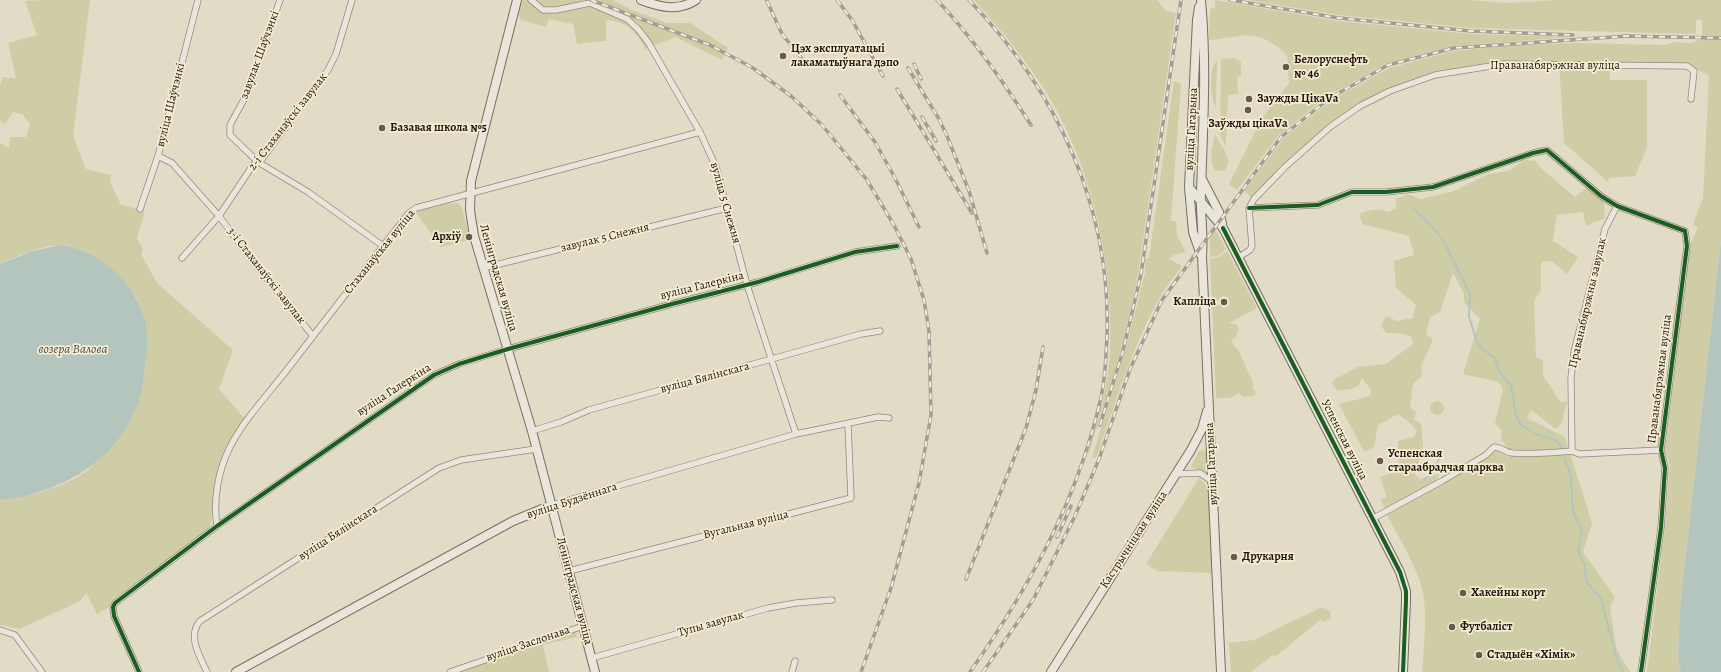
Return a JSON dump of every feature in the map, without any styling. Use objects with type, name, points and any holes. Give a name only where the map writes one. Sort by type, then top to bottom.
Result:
[{"type":"main road","name":"Ленінградская вуліца","points":[[517,0],[498,72],[470,194],[470,210],[474,236],[532,431],[595,672]]},
{"type":"main road","points":[[641,0],[666,7],[678,7],[688,5],[696,0]]},
{"type":"main road","name":"вуліца Гагарына","points":[[1201,0],[1197,20],[1189,188],[1192,232],[1202,256]]},
{"type":"main road","name":"вуліца Гагарына","points":[[1201,0],[1204,30],[1204,113],[1201,200],[1204,238],[1202,256],[1208,404],[1214,483],[1221,672]]},
{"type":"main road","points":[[1193,111],[1199,108],[1202,109],[1204,113]]},
{"type":"main road","name":"Успенская вуліца","points":[[1202,178],[1219,212],[1223,228]]},
{"type":"main road","name":"Успенская вуліца","points":[[1189,188],[1213,214],[1223,228],[1239,257],[1372,520],[1400,572],[1406,591],[1403,672]]},
{"type":"main road","points":[[1202,220],[1206,215],[1213,214]]},
{"type":"main road","name":"Кастрычніцкая вуліца","points":[[1051,672],[1177,474],[1202,429],[1208,404]]},
{"type":"main road","name":"вуліца Будзённага","points":[[236,672],[513,521],[552,505]]},
{"type":"street","name":"вуліца Шаўчэнкі","points":[[140,209],[158,156],[198,0]]},
{"type":"street","name":"завулак Шаўчэнкі","points":[[258,162],[232,139],[229,131],[230,125],[247,94],[258,68],[280,0]]},
{"type":"street","name":"2-і Стаханаўскі завулак","points":[[219,216],[253,165],[267,153],[328,70],[336,54],[352,0]]},
{"type":"street","name":"вуліца 5 Снежня","points":[[531,0],[543,10],[556,10],[590,3],[626,19],[638,28],[648,42],[700,132],[716,167],[747,285],[796,434]]},
{"type":"street","name":"Праванабярэжная вуліца","points":[[1249,208],[1254,199],[1285,167],[1330,127],[1360,106],[1390,91],[1436,75],[1503,64],[1687,66],[1694,71],[1691,99]]},
{"type":"street","name":"Стаханаўская вуліца","points":[[217,526],[215,502],[219,477],[230,447],[246,423],[409,213],[416,208],[700,132]]},
{"type":"street","points":[[1239,257],[1250,250],[1252,246],[1249,208],[1318,205],[1352,192],[1386,192],[1433,187],[1533,152],[1547,150],[1601,196],[1617,206]]},
{"type":"street","name":"3-і Стаханаўскі завулак","points":[[158,156],[172,163],[219,216],[254,263],[313,336]]},
{"type":"street","points":[[258,162],[308,192],[383,246]]},
{"type":"street","name":"Праванабярэжная вуліца","points":[[1617,206],[1685,231],[1687,246],[1667,417],[1661,450],[1666,468],[1662,528],[1641,672]]},
{"type":"street","name":"Праванабярэжны завулак","points":[[1572,452],[1571,378],[1574,352],[1605,229],[1617,206]]},
{"type":"street","name":"завулак 5 Снежня","points":[[483,268],[728,208]]},
{"type":"street","name":"3-і Стаханаўскі завулак","points":[[182,258],[219,216]]},
{"type":"street","name":"вуліца Галеркіна","points":[[139,672],[117,624],[113,607],[118,600],[217,526],[434,374],[459,364],[508,349],[747,285],[855,252],[897,246]]},
{"type":"street","name":"вуліца Бялінскага","points":[[532,431],[561,422],[589,410],[861,334],[880,332]]},
{"type":"street","name":"вуліца Будзённага","points":[[552,505],[796,434],[848,424],[878,416],[889,418]]},
{"type":"street","name":"Вугальная вуліца","points":[[569,571],[851,498],[848,424]]},
{"type":"street","points":[[1372,520],[1486,455],[1494,447],[1498,447],[1508,452],[1525,454],[1572,452],[1579,454],[1661,450]]},
{"type":"street","name":"вуліца Бялінскага","points":[[207,672],[194,638],[195,629],[200,621],[438,468],[461,460],[536,448]]},
{"type":"street","points":[[1177,474],[1200,473],[1214,483]]},
{"type":"street","name":"Тупы завулак","points":[[592,658],[768,608],[796,603],[832,600]]},
{"type":"street","name":"вуліца Заслонава","points":[[450,672],[583,626]]},
{"type":"street","points":[[0,630],[15,635],[42,672]]},
{"type":"street","points":[[792,672],[795,661]]},
{"type":"shaded area","points":[[90,0],[73,135],[86,169],[111,175],[110,182],[121,205],[145,211],[137,238],[143,249],[141,254],[157,283],[233,350],[219,389],[245,419],[228,446],[218,469],[215,484],[212,520],[206,532],[112,600],[109,607],[97,614],[86,593],[80,601],[20,629],[0,625],[0,500],[33,494],[70,481],[88,470],[102,457],[125,428],[133,412],[140,396],[146,360],[143,318],[139,302],[133,292],[125,284],[82,252],[75,248],[57,245],[37,249],[0,264],[0,143],[9,148],[10,137],[26,137],[30,124],[22,114],[13,112],[5,124],[0,121],[0,88],[2,77],[16,78],[8,43],[37,35],[25,1]]},
{"type":"shaded area","points":[[523,0],[613,0],[632,10],[667,23],[690,23],[728,48],[722,60],[675,37],[646,49],[635,33],[626,26],[614,21],[606,20],[606,41],[577,44],[573,24],[549,19],[546,27],[521,20],[517,12]]},
{"type":"shaded area","points":[[974,0],[1157,0],[1166,11],[1176,13],[1138,275],[1121,351],[1088,456],[1089,444],[1100,412],[1104,393],[1110,350],[1108,285],[1098,221],[1079,159],[1051,100],[1015,48]]},
{"type":"shaded area","points":[[1215,0],[1338,21],[1471,34],[1571,37],[1454,46],[1387,63],[1329,95],[1278,136],[1237,190],[1229,184],[1261,120],[1289,83],[1287,55],[1277,46],[1259,37],[1242,36],[1209,40],[1210,9],[1215,8]]},
{"type":"shaded area","points":[[1247,0],[1469,0],[1506,3],[1558,0],[1721,0],[1721,240],[1680,608],[1678,659],[1681,672],[1647,672],[1665,526],[1670,465],[1665,450],[1690,245],[1698,228],[1693,224],[1703,198],[1709,76],[1687,64],[1611,63],[1610,80],[1647,80],[1647,148],[1635,176],[1609,178],[1608,182],[1564,143],[1559,63],[1505,62],[1482,64],[1435,73],[1359,105],[1252,198],[1244,191],[1284,138],[1332,100],[1389,68],[1454,51],[1517,45],[1574,43],[1667,45],[1672,42],[1690,43],[1702,39],[1702,20],[1696,20],[1696,34],[1471,28],[1340,15]]},
{"type":"shaded area","points":[[1234,58],[1241,62],[1241,76],[1237,77],[1238,94],[1228,95],[1226,147],[1220,134],[1221,59]]},
{"type":"shaded area","points":[[1217,60],[1216,108],[1212,97],[1211,77],[1212,70]]},
{"type":"shaded area","points":[[1174,81],[1181,84],[1171,221],[1176,221],[1177,235],[1186,252],[1174,255],[1169,259],[1182,266],[1161,295],[1140,337],[1124,377],[1096,458],[1092,457],[1125,352],[1145,273],[1145,259],[1149,258]]},
{"type":"shaded area","points":[[1215,134],[1226,152],[1228,162],[1224,171],[1215,170],[1212,162]]},
{"type":"shaded area","points":[[1524,160],[1536,161],[1541,168],[1575,197],[1589,186],[1604,200],[1605,218],[1586,226],[1583,212],[1557,215],[1553,241],[1578,257],[1567,274],[1552,261],[1541,262],[1541,290],[1534,301],[1536,357],[1543,360],[1543,375],[1561,403],[1567,401],[1562,422],[1556,429],[1531,410],[1527,418],[1565,437],[1592,523],[1583,552],[1615,597],[1610,607],[1616,647],[1624,663],[1631,672],[1422,672],[1425,623],[1421,584],[1413,564],[1387,515],[1452,479],[1495,451],[1506,455],[1517,455],[1516,449],[1510,449],[1501,440],[1502,431],[1495,423],[1503,389],[1499,382],[1463,374],[1480,319],[1464,302],[1464,294],[1453,273],[1440,312],[1430,317],[1426,334],[1433,340],[1421,366],[1422,376],[1413,384],[1410,406],[1416,413],[1414,419],[1421,424],[1423,447],[1415,475],[1423,481],[1439,473],[1436,481],[1385,510],[1381,500],[1387,497],[1380,477],[1399,471],[1398,441],[1414,437],[1417,431],[1409,422],[1398,414],[1378,425],[1374,447],[1364,452],[1339,404],[1369,396],[1371,395],[1371,390],[1362,378],[1358,386],[1351,389],[1337,391],[1332,383],[1335,379],[1358,367],[1386,364],[1413,344],[1411,336],[1397,333],[1386,333],[1381,326],[1386,316],[1397,321],[1413,318],[1416,305],[1396,288],[1394,261],[1414,255],[1409,236],[1363,224],[1359,215],[1373,210],[1384,210],[1387,212],[1396,209],[1396,199],[1408,194],[1420,199],[1454,191],[1488,174],[1508,171]]},
{"type":"shaded area","points":[[458,203],[462,208],[469,234],[467,234],[469,240],[441,247],[416,213],[422,209]]},
{"type":"shaded area","points":[[1210,229],[1214,229],[1216,231],[1226,249],[1219,255],[1210,257]]},
{"type":"shaded area","points":[[1227,251],[1257,308],[1229,323],[1236,324],[1239,329],[1236,337],[1231,340],[1236,349],[1238,349],[1254,385],[1252,386],[1256,392],[1254,396],[1244,397],[1239,393],[1231,398],[1216,398],[1212,304],[1218,304],[1223,308],[1228,307],[1230,302],[1228,298],[1224,296],[1220,297],[1218,301],[1212,302],[1210,259],[1220,257]]},
{"type":"shaded area","points":[[1434,401],[1440,401],[1444,405],[1444,411],[1440,415],[1434,415],[1430,411],[1430,405]]},
{"type":"shaded area","points":[[1204,450],[1208,453],[1208,471],[1206,473],[1191,467],[1199,451]]},
{"type":"shaded area","points":[[1199,478],[1208,487],[1212,573],[1157,571],[1146,564]]},
{"type":"shaded area","points":[[1322,607],[1330,611],[1331,618],[1325,622],[1320,620],[1275,657],[1273,655],[1251,672],[1231,672],[1229,643],[1254,640]]},
{"type":"shaded area","points":[[576,632],[577,637],[543,645],[549,672],[459,672],[536,644]]},
{"type":"water","points":[[1721,240],[1721,672],[1681,672],[1678,659],[1680,608]]},
{"type":"water","name":"возера Валова","points":[[61,245],[79,249],[94,256],[121,278],[136,298],[145,320],[147,331],[147,354],[142,390],[134,413],[126,428],[106,454],[80,474],[50,488],[19,497],[0,500],[0,264],[32,251]]},
{"type":"waterway","points":[[1413,209],[1431,225],[1443,240],[1470,294],[1469,317],[1477,342],[1481,348],[1495,358],[1499,372],[1511,385],[1516,415],[1521,425],[1538,435],[1556,440],[1562,447]]},
{"type":"waterway","points":[[1564,458],[1571,476],[1573,512],[1582,530],[1578,551],[1585,565],[1586,581],[1601,599],[1617,659],[1623,672]]},
{"type":"waterway","points":[[1423,480],[1432,474],[1439,459]]},
{"type":"railway","points":[[591,0],[710,45],[753,68],[791,96],[822,125],[867,180],[895,227],[911,259],[924,300],[929,331],[931,415],[919,483],[891,588],[861,672]]},
{"type":"railway","points":[[837,0],[852,20],[883,76]]},
{"type":"railway","points":[[937,0],[951,15],[987,61],[1010,92],[1031,125]]},
{"type":"railway","points":[[969,0],[1000,35],[1028,73],[1052,112],[1072,154],[1088,197],[1100,241],[1106,288],[1107,335],[1103,388],[1089,442],[1077,478],[1063,512],[1030,577],[991,641],[970,672]]},
{"type":"railway","points":[[1100,425],[1123,351],[1141,274],[1181,0]]},
{"type":"railway","points":[[1230,0],[1339,18],[1471,31],[1573,35]]},
{"type":"railway","points":[[767,1],[782,34],[803,60]]},
{"type":"railway","points":[[1623,36],[1721,38]]},
{"type":"railway","points":[[983,672],[1033,600],[1075,516],[1099,459],[1130,369],[1162,300],[1281,137],[1330,98],[1388,65],[1454,48],[1628,36]]},
{"type":"railway","points":[[914,64],[921,79]]},
{"type":"railway","points":[[908,68],[939,119],[947,136],[969,191],[987,253]]},
{"type":"railway","points":[[897,89],[972,213]]},
{"type":"railway","points":[[840,95],[875,142],[895,178],[919,227]]},
{"type":"railway","points":[[922,117],[936,141]]},
{"type":"railway","points":[[966,579],[1026,428],[1036,390],[1043,347]]},
{"type":"railway","points":[[1057,537],[1071,506]]},
{"type":"cycle path","points":[[1249,208],[1318,205],[1352,192],[1386,192],[1433,187],[1533,153],[1547,150],[1601,196],[1617,206],[1685,231],[1687,246],[1661,450],[1665,468],[1661,528],[1641,672]]},
{"type":"cycle path","points":[[1223,228],[1400,572],[1406,591],[1403,672]]},
{"type":"cycle path","points":[[139,672],[114,616],[113,607],[115,603],[217,526],[434,375],[459,364],[508,349],[758,282],[855,252],[897,246]]},
{"type":"place","name":"Цэх эксплуатацыі лакаматыўнага дэпо","points":[[783,56]]},
{"type":"place","name":"Белоруснефть № 46","points":[[1286,67]]},
{"type":"place","name":"Заужды ЦікаVа","points":[[1249,99]]},
{"type":"place","name":"Заўжды цікаVа","points":[[1248,110]]},
{"type":"place","name":"Базавая школа №5","points":[[382,128]]},
{"type":"place","name":"Архіў","points":[[469,237]]},
{"type":"place","name":"Капліца","points":[[1224,302]]},
{"type":"place","name":"Успенская стараабрадчая царква","points":[[1380,461]]},
{"type":"place","name":"Друкарня","points":[[1234,557]]},
{"type":"place","name":"Хакейны корт","points":[[1463,593]]},
{"type":"place","name":"Футбаліст","points":[[1452,627]]},
{"type":"place","name":"Стадыён «Хімік»","points":[[1479,655]]}]
